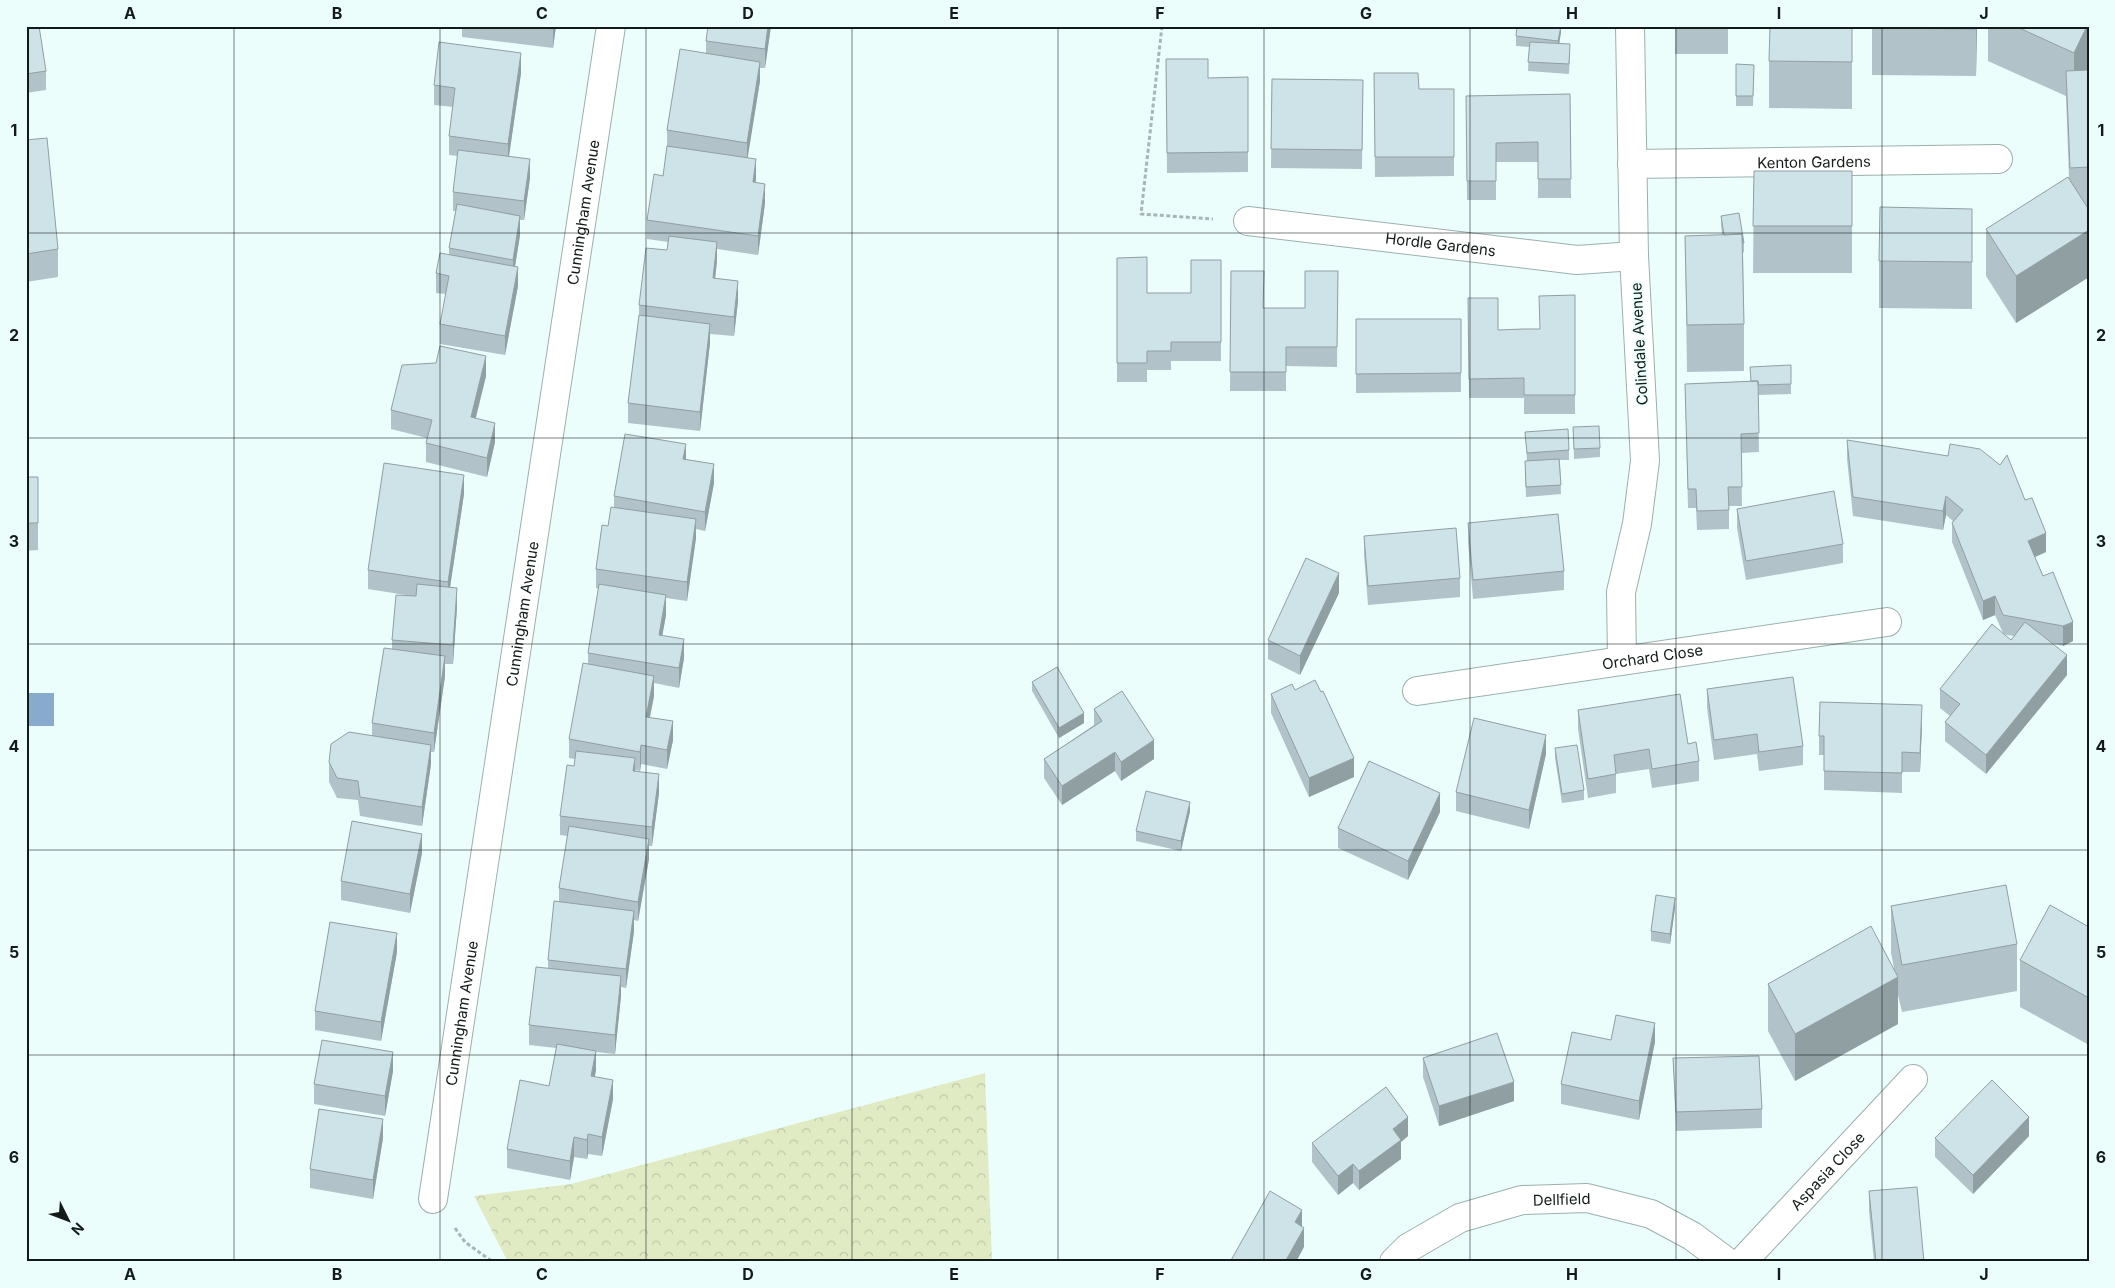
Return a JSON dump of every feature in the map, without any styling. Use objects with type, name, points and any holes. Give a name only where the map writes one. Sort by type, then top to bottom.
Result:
[{"type":"street","name":"Cunningham Avenue","points":[[433,1199],[610,26]]},
{"type":"street","name":"Colindale Avenue","points":[[1622,660],[1621,592],[1637,524],[1645,461],[1634,256],[1630,26]]},
{"type":"street","name":"Kenton Gardens","points":[[1632,164],[1998,159]]},
{"type":"street","name":"Hordle Gardens","points":[[1248,221],[1577,260],[1634,256]]},
{"type":"street","name":"Orchard Close","points":[[1417,690],[1887,622]]},
{"type":"street","name":"Aspasia Close","points":[[1742,1262],[1913,1079]]},
{"type":"street","name":"Dellfield","points":[[1394,1262],[1408,1248],[1460,1218],[1522,1200],[1587,1198],[1651,1214],[1692,1236],[1727,1262]]},
{"type":"path","points":[[1162,26],[1141,214],[1248,221]]},
{"type":"path","points":[[433,1199],[466,1242],[493,1262]]},
{"type":"green space","points":[[985,1073],[992,1262],[508,1262],[474,1196],[571,1184]]},
{"type":"water","points":[[26,693],[54,693],[54,726],[26,726]]},
{"type":"building","points":[[26,26],[39,26],[46,71],[26,74]]},
{"type":"building","points":[[529,26],[553,26],[553,29]]},
{"type":"building","points":[[708,26],[768,26],[765,49],[706,41]]},
{"type":"building","points":[[1517,26],[1561,26],[1558,41],[1516,36]]},
{"type":"building","points":[[1770,26],[1852,26],[1852,62],[1769,61]]},
{"type":"building","points":[[1872,26],[1976,26],[1976,29],[1872,28]]},
{"type":"building","points":[[2015,26],[2087,26],[2074,53]]},
{"type":"building","points":[[439,42],[521,53],[508,144],[449,136],[455,88],[434,85]]},
{"type":"building","points":[[1530,42],[1570,44],[1569,64],[1528,62]]},
{"type":"building","points":[[680,49],[760,62],[747,143],[667,130]]},
{"type":"building","points":[[1166,59],[1208,59],[1208,78],[1248,77],[1248,152],[1167,153]]},
{"type":"building","points":[[1736,64],[1754,65],[1753,96],[1736,96]]},
{"type":"building","points":[[2089,70],[2089,167],[2070,168],[2066,71]]},
{"type":"building","points":[[1374,73],[1418,73],[1419,89],[1454,89],[1454,157],[1375,157]]},
{"type":"building","points":[[1272,79],[1363,80],[1362,150],[1271,149]]},
{"type":"building","points":[[1570,94],[1571,179],[1538,179],[1538,142],[1496,143],[1496,181],[1467,181],[1466,96]]},
{"type":"building","points":[[47,138],[58,249],[26,254],[26,140]]},
{"type":"building","points":[[667,146],[756,159],[753,182],[765,184],[758,236],[647,220],[654,174],[663,176]]},
{"type":"building","points":[[458,150],[530,159],[524,201],[453,192]]},
{"type":"building","points":[[1754,171],[1852,171],[1852,226],[1753,226]]},
{"type":"building","points":[[2068,177],[2089,210],[2089,230],[2016,276],[1986,229]]},
{"type":"building","points":[[457,204],[520,216],[513,260],[449,248]]},
{"type":"building","points":[[1880,207],[1972,209],[1972,262],[1879,261]]},
{"type":"building","points":[[1739,213],[1744,243],[1742,234],[1724,235],[1721,216]]},
{"type":"building","points":[[1742,234],[1744,324],[1687,325],[1685,236]]},
{"type":"building","points":[[669,236],[717,242],[713,278],[738,281],[734,317],[639,305],[646,248],[667,250]]},
{"type":"building","points":[[440,253],[518,267],[505,336],[440,324],[449,276],[436,273]]},
{"type":"building","points":[[1147,257],[1147,293],[1191,293],[1191,260],[1221,260],[1221,342],[1171,342],[1171,351],[1147,351],[1147,363],[1117,363],[1117,258]]},
{"type":"building","points":[[1231,271],[1264,271],[1263,308],[1305,308],[1305,271],[1338,271],[1337,347],[1286,347],[1286,372],[1230,372]]},
{"type":"building","points":[[1575,295],[1575,395],[1524,395],[1524,378],[1469,379],[1468,298],[1498,298],[1498,330],[1540,329],[1539,296]]},
{"type":"building","points":[[639,315],[710,324],[700,412],[628,403]]},
{"type":"building","points":[[1356,319],[1461,319],[1461,373],[1356,374]]},
{"type":"building","points":[[440,346],[486,356],[471,417],[495,423],[487,458],[426,443],[432,420],[391,410],[402,365],[436,363]]},
{"type":"building","points":[[1791,365],[1791,384],[1758,385],[1758,381],[1751,381],[1750,367]]},
{"type":"building","points":[[1758,381],[1759,433],[1741,434],[1742,487],[1728,487],[1729,510],[1697,511],[1696,489],[1688,489],[1685,384]]},
{"type":"building","points":[[1599,426],[1600,448],[1574,449],[1573,427]]},
{"type":"building","points":[[1568,429],[1569,450],[1527,453],[1525,432]]},
{"type":"building","points":[[625,434],[686,444],[683,459],[714,464],[705,512],[614,496]]},
{"type":"building","points":[[1847,440],[1948,456],[1950,444],[1980,449],[2000,465],[2007,455],[2025,500],[2032,498],[2046,533],[2028,541],[2043,576],[2053,572],[2073,622],[2063,626],[2003,615],[1995,596],[1983,601],[1952,523],[1963,510],[1946,496],[1943,511],[1853,497]]},
{"type":"building","points":[[1559,459],[1561,485],[1526,487],[1525,461]]},
{"type":"building","points":[[384,463],[464,475],[448,582],[368,570]]},
{"type":"building","points":[[26,477],[38,477],[38,523],[26,523]]},
{"type":"building","points":[[1834,491],[1843,544],[1746,561],[1737,509]]},
{"type":"building","points":[[611,507],[696,519],[687,582],[596,569],[602,525],[608,526]]},
{"type":"building","points":[[1558,514],[1564,571],[1473,580],[1468,523]]},
{"type":"building","points":[[1456,528],[1460,578],[1368,586],[1364,536]]},
{"type":"building","points":[[1306,558],[1339,573],[1300,656],[1268,640]]},
{"type":"building","points":[[417,584],[457,588],[453,645],[392,640],[396,595],[416,596]]},
{"type":"building","points":[[599,584],[666,595],[659,635],[684,639],[679,668],[588,653]]},
{"type":"building","points":[[2025,622],[2067,655],[1986,755],[1945,722],[1960,704],[1940,689],[1992,624],[2011,640]]},
{"type":"building","points":[[384,648],[445,656],[434,733],[372,723]]},
{"type":"building","points":[[583,663],[654,676],[646,717],[673,721],[667,750],[641,745],[640,752],[569,739]]},
{"type":"building","points":[[1057,667],[1084,713],[1059,728],[1032,682]]},
{"type":"building","points":[[1793,677],[1803,746],[1759,752],[1757,734],[1714,740],[1707,689]]},
{"type":"building","points":[[1315,680],[1321,692],[1323,691],[1354,758],[1309,778],[1271,694],[1292,684],[1295,690]]},
{"type":"building","points":[[1122,691],[1154,740],[1121,762],[1115,752],[1062,786],[1044,759],[1102,721],[1094,709]]},
{"type":"building","points":[[1680,694],[1688,744],[1696,742],[1699,761],[1652,769],[1649,749],[1614,755],[1616,774],[1588,779],[1578,710]]},
{"type":"building","points":[[1820,702],[1922,705],[1920,753],[1902,752],[1902,773],[1824,771],[1824,736],[1819,736]]},
{"type":"building","points":[[1474,718],[1546,735],[1529,810],[1456,792]]},
{"type":"building","points":[[349,732],[431,745],[422,807],[360,797],[358,781],[337,778],[329,762],[331,744]]},
{"type":"building","points":[[1577,745],[1584,790],[1562,794],[1555,748]]},
{"type":"building","points":[[576,751],[635,758],[633,771],[659,774],[652,827],[560,816],[567,765],[574,766]]},
{"type":"building","points":[[1369,761],[1440,793],[1408,861],[1338,828]]},
{"type":"building","points":[[1146,791],[1190,802],[1181,841],[1136,831]]},
{"type":"building","points":[[352,821],[422,834],[410,894],[341,881]]},
{"type":"building","points":[[569,826],[649,839],[638,902],[559,888]]},
{"type":"building","points":[[2006,885],[2017,944],[1902,965],[1891,906]]},
{"type":"building","points":[[1656,895],[1675,898],[1670,934],[1651,931]]},
{"type":"building","points":[[554,901],[634,911],[626,969],[548,960]]},
{"type":"building","points":[[2050,905],[2089,927],[2089,998],[2020,960]]},
{"type":"building","points":[[330,922],[397,933],[381,1022],[315,1011]]},
{"type":"building","points":[[1871,926],[1898,977],[1795,1034],[1768,984]]},
{"type":"building","points":[[536,967],[621,976],[615,1035],[529,1025]]},
{"type":"building","points":[[1616,1015],[1655,1023],[1639,1101],[1561,1084],[1572,1032],[1611,1040]]},
{"type":"building","points":[[1497,1033],[1514,1082],[1439,1106],[1423,1058]]},
{"type":"building","points":[[322,1040],[393,1052],[385,1096],[314,1084]]},
{"type":"building","points":[[557,1044],[596,1051],[591,1076],[613,1080],[602,1137],[588,1134],[587,1140],[574,1137],[570,1161],[507,1149],[520,1080],[549,1086]]},
{"type":"building","points":[[1759,1056],[1762,1109],[1676,1112],[1673,1058]]},
{"type":"building","points":[[1992,1080],[2029,1117],[1973,1175],[1935,1138]]},
{"type":"building","points":[[1386,1087],[1408,1117],[1393,1129],[1401,1140],[1359,1171],[1353,1164],[1338,1176],[1312,1143]]},
{"type":"building","points":[[319,1109],[383,1119],[373,1180],[310,1169]]},
{"type":"building","points":[[1917,1187],[1924,1262],[1876,1262],[1869,1191]]},
{"type":"building","points":[[1270,1191],[1302,1210],[1295,1222],[1304,1228],[1285,1262],[1230,1262]]}]
